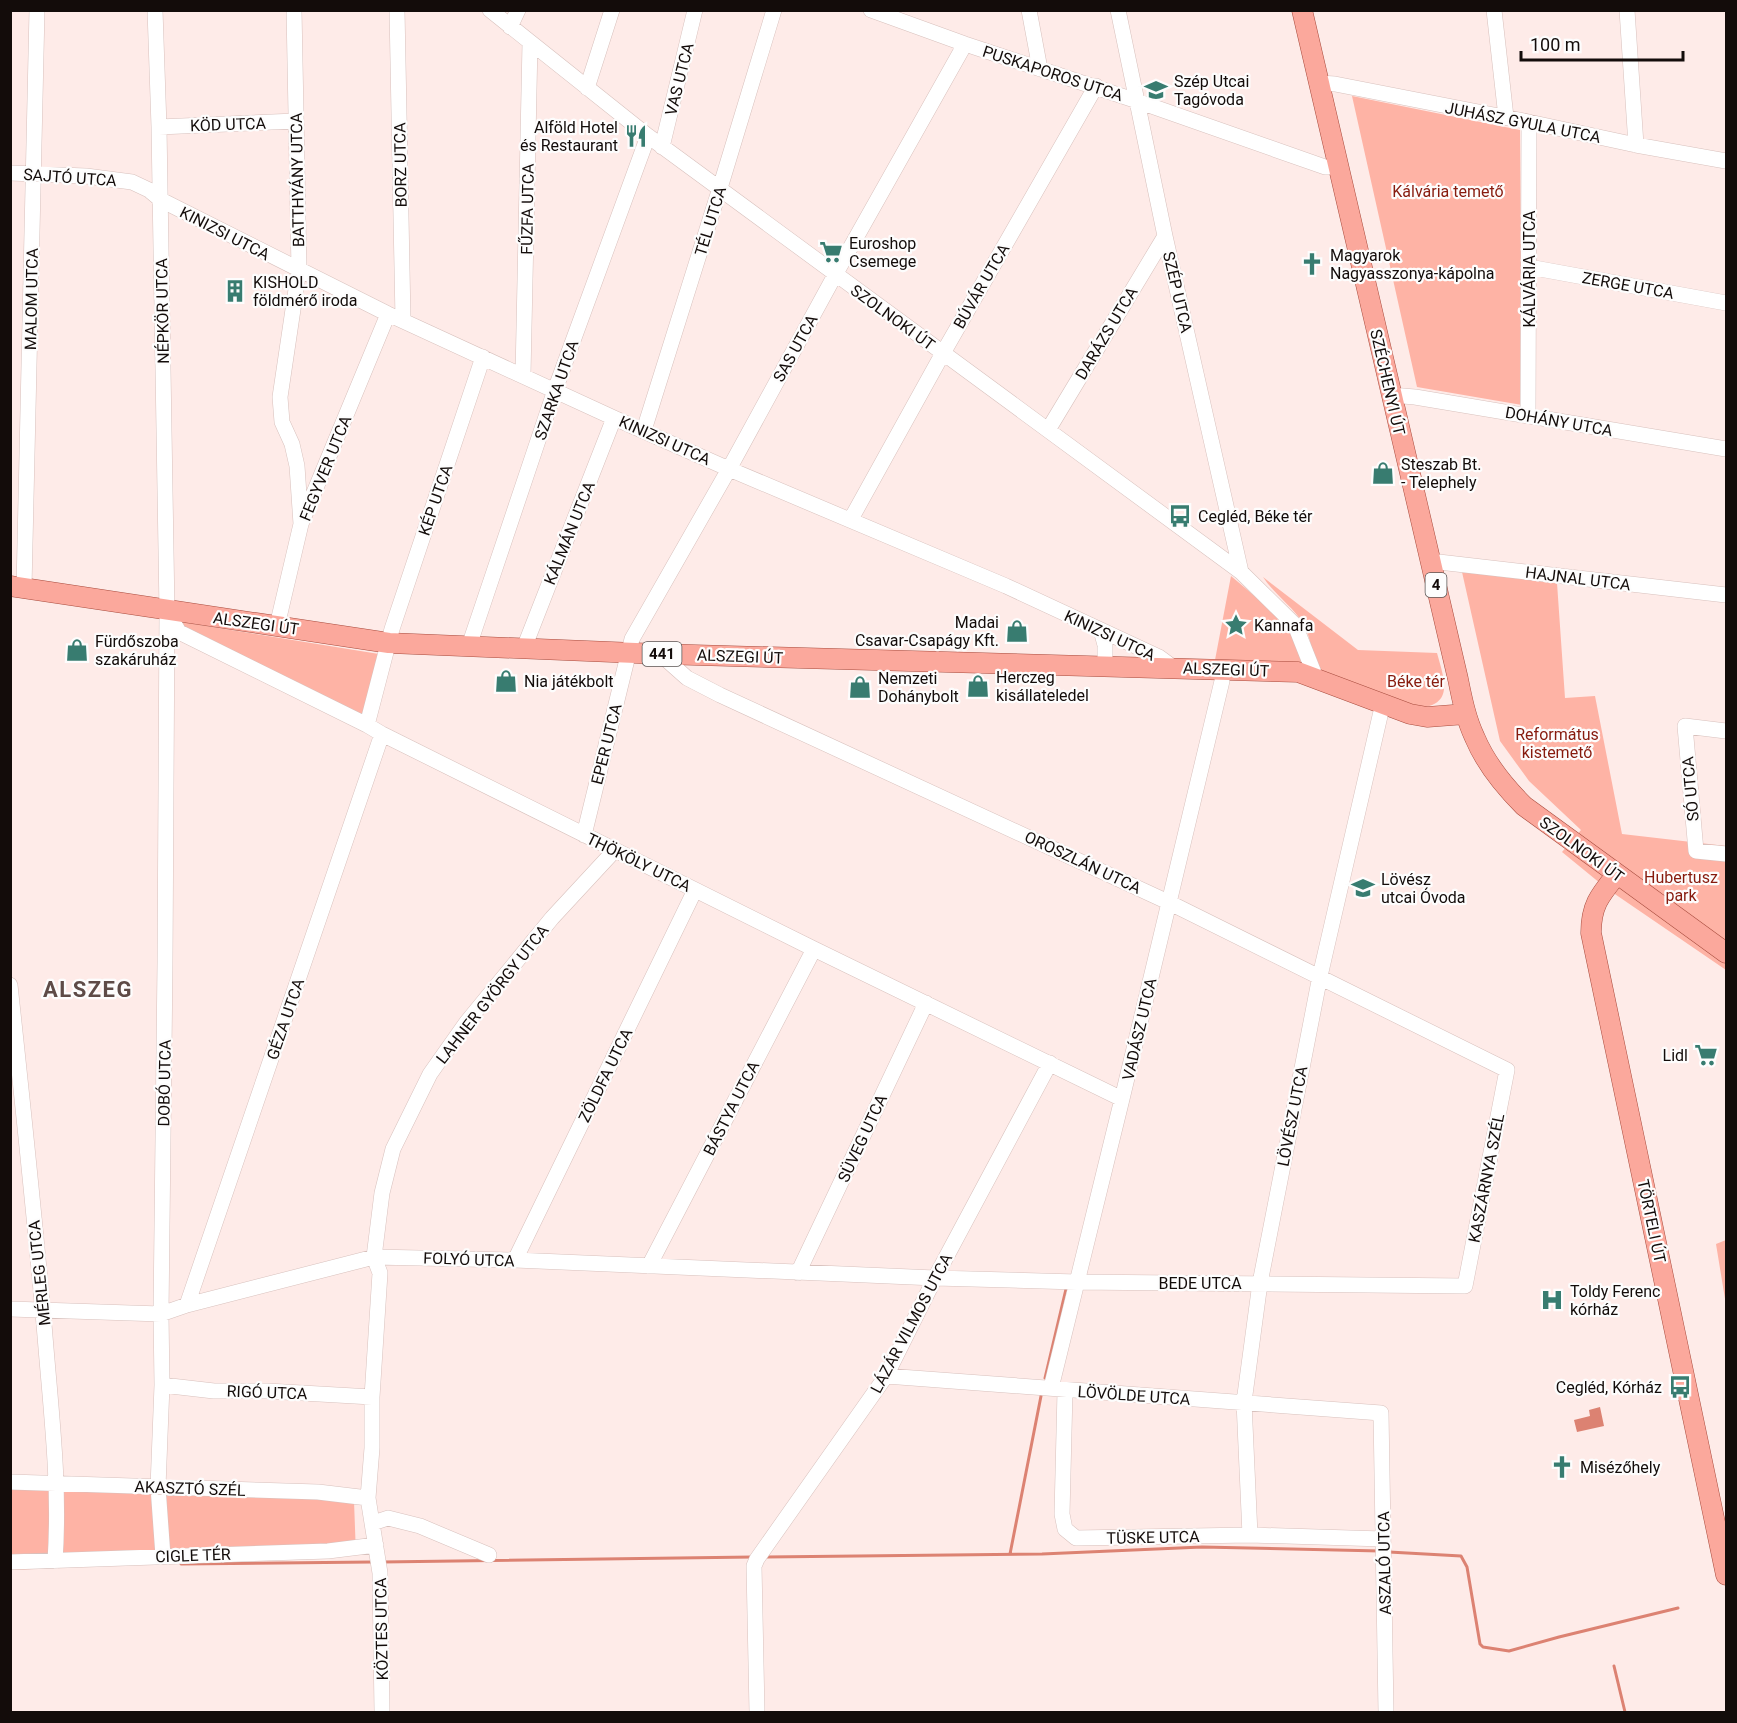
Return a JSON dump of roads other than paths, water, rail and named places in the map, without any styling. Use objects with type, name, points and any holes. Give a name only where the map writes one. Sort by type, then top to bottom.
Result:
[{"type":"main road","name":"SZÉCHENYI ÚT","points":[[1302,10],[1466,714],[1474,738],[1482,751]]},
{"type":"main road","name":"ALSZEGI ÚT","points":[[17,587],[167,611],[389,642],[629,653],[1298,672],[1410,714],[1427,717],[1466,714]]},
{"type":"main road","points":[[1427,717],[1440,713],[1450,706],[1460,691],[1458,679]]},
{"type":"main road","name":"SZOLNOKI ÚT","points":[[1482,751],[1501,781],[1524,806],[1726,953]]},
{"type":"main road","name":"TÖRTELI ÚT","points":[[1617,874],[1596,904],[1591,916],[1591,933],[1726,1575]]},
{"type":"street","name":"MALOM UTCA","points":[[17,587],[34,174],[37,10]]},
{"type":"street","name":"NÉPKÖR UTCA","points":[[154,10],[159,127],[167,611]]},
{"type":"street","name":"BATTHYÁNY UTCA","points":[[294,10],[299,269],[280,397],[282,422],[292,444],[297,466],[301,524]]},
{"type":"street","name":"BORZ UTCA","points":[[397,10],[403,320]]},
{"type":"street","name":"SZOLNOKI ÚT","points":[[490,10],[662,147],[1241,572],[1295,625],[1316,678]]},
{"type":"street","points":[[510,27],[518,10]]},
{"type":"street","points":[[587,88],[612,10]]},
{"type":"street","name":"VAS UTCA","points":[[662,147],[695,10]]},
{"type":"street","name":"TÉL UTCA","points":[[644,430],[774,10]]},
{"type":"street","name":"PUSKAPOROS UTCA","points":[[871,10],[908,17],[965,44],[1137,100],[1325,167],[1338,167]]},
{"type":"street","points":[[1029,10],[1040,69]]},
{"type":"street","name":"SZÉP UTCA","points":[[1118,10],[1165,236],[1241,572]]},
{"type":"street","points":[[1494,10],[1506,117]]},
{"type":"street","points":[[1627,10],[1636,145]]},
{"type":"street","name":"FŰZFA UTCA","points":[[523,375],[530,43]]},
{"type":"street","name":"SAS UTCA","points":[[629,653],[632,639],[965,44]]},
{"type":"street","name":"JUHÁSZ GYULA UTCA","points":[[1318,83],[1335,84],[1726,161]]},
{"type":"street","name":"BÚVÁR UTCA","points":[[851,519],[1095,86]]},
{"type":"street","name":"KÖD UTCA","points":[[159,127],[296,121]]},
{"type":"street","name":"KÁLVÁRIA UTCA","points":[[1528,416],[1529,122]]},
{"type":"street","name":"SZARKA UTCA","points":[[469,646],[555,390],[648,136]]},
{"type":"street","name":"SAJTÓ UTCA","points":[[10,173],[86,176],[132,182],[149,190],[160,200]]},
{"type":"street","name":"KINIZSI UTCA","points":[[160,200],[388,314],[729,469],[1006,586],[1159,657],[1174,668]]},
{"type":"street","name":"DARÁZS UTCA","points":[[1048,430],[1165,236]]},
{"type":"street","name":"ZERGE UTCA","points":[[1529,267],[1726,303]]},
{"type":"street","name":"FEGYVER UTCA","points":[[277,626],[301,524],[388,314]]},
{"type":"street","name":"KÉP UTCA","points":[[389,642],[483,357]]},
{"type":"street","name":"DOHÁNY UTCA","points":[[1391,395],[1416,397],[1726,449]]},
{"type":"street","name":"KÁLMÁN UTCA","points":[[524,648],[614,418]]},
{"type":"street","name":"HAJNAL UTCA","points":[[1430,561],[1726,595]]},
{"type":"street","name":"THÖKÖLY UTCA","points":[[167,611],[179,632],[814,949],[1122,1099]]},
{"type":"street","name":"DOBÓ UTCA","points":[[163,1556],[158,1487],[162,1385],[167,611]]},
{"type":"street","points":[[1101,630],[1105,645],[1105,666]]},
{"type":"street","points":[[367,725],[389,642]]},
{"type":"street","name":"EPER UTCA","points":[[584,835],[629,653]]},
{"type":"street","name":"OROSZLÁN UTCA","points":[[660,654],[687,678],[720,695],[1168,902],[1507,1070]]},
{"type":"street","name":"VADÁSZ UTCA","points":[[1058,1389],[1077,1282],[1222,681],[1223,669]]},
{"type":"street","name":"LÖVÉSZ UTCA","points":[[1250,1535],[1244,1402],[1260,1283],[1320,976],[1383,704]]},
{"type":"street","name":"SÓ UTCA","points":[[1726,730],[1685,726],[1696,851],[1726,854]]},
{"type":"street","name":"GÉZA UTCA","points":[[187,1305],[382,734]]},
{"type":"street","name":"LAHNER GYÖRGY UTCA","points":[[378,1557],[368,1498],[380,1273],[374,1257],[381,1193],[393,1149],[430,1074],[466,1023],[552,918],[615,850]]},
{"type":"street","name":"ZÖLDFA UTCA","points":[[515,1260],[695,890]]},
{"type":"street","name":"BÁSTYA UTCA","points":[[649,1266],[814,949]]},
{"type":"street","name":"MÉRLEG UTCA","points":[[10,986],[58,1484],[56,1562]]},
{"type":"street","name":"SÜVEG UTCA","points":[[798,1273],[926,1003]]},
{"type":"street","name":"LÁZÁR VILMOS UTCA","points":[[757,1713],[754,1566],[886,1376],[935,1278],[1050,1063]]},
{"type":"street","name":"KASZÁRNYA SZÉL","points":[[1465,1286],[1507,1070]]},
{"type":"street","name":"FOLYÓ UTCA","points":[[10,1309],[161,1314],[187,1305],[374,1257],[515,1260],[935,1278]]},
{"type":"street","name":"BEDE UTCA","points":[[935,1278],[1077,1282],[1465,1286]]},
{"type":"street","name":"LÖVÖLDE UTCA","points":[[886,1376],[1381,1413]]},
{"type":"street","name":"RIGÓ UTCA","points":[[162,1385],[214,1391],[267,1391],[372,1397]]},
{"type":"street","name":"TÜSKE UTCA","points":[[1058,1389],[1062,1514],[1065,1529],[1076,1538],[1250,1535],[1383,1547]]},
{"type":"street","name":"ASZALÓ UTCA","points":[[1381,1413],[1386,1713]]},
{"type":"street","name":"AKASZTÓ SZÉL","points":[[10,1482],[318,1492],[368,1498]]},
{"type":"street","points":[[373,1523],[388,1518],[420,1526],[489,1555]]},
{"type":"street","name":"CIGLE TÉR","points":[[10,1562],[328,1551],[378,1557]]},
{"type":"street","name":"KÖZTES UTCA","points":[[378,1557],[382,1713]]},
{"type":"waterway","points":[[1045,1378],[1066,1289]]},
{"type":"waterway","points":[[1010,1554],[1041,1396]]},
{"type":"waterway","points":[[766,1557],[1042,1554],[1202,1547],[1380,1551]]},
{"type":"waterway","points":[[1389,1552],[1461,1556],[1467,1567],[1480,1644],[1483,1647],[1509,1651],[1678,1608]]},
{"type":"waterway","points":[[382,1562],[753,1557]]},
{"type":"waterway","points":[[181,1564],[372,1562]]},
{"type":"waterway","points":[[1614,1666],[1625,1712]]},
{"type":"place","name":"Szép Utcai Tagóvoda","points":[[1156,90]]},
{"type":"place","name":"Alföld Hotel és Restaurant","points":[[636,136]]},
{"type":"place","name":"Euroshop Csemege","points":[[831,252]]},
{"type":"place","name":"Magyarok Nagyasszonya-kápolna","points":[[1312,264]]},
{"type":"place","name":"KISHOLD földmérő iroda","points":[[235,291]]},
{"type":"place","name":"Steszab Bt. - Telephely","points":[[1383,473]]},
{"type":"place","name":"Cegléd, Béke tér","points":[[1180,516]]},
{"type":"place","name":"Kannafa","points":[[1236,625]]},
{"type":"place","name":"Madai Csavar-Csapágy Kft.","points":[[1017,631]]},
{"type":"place","name":"Fürdőszoba szakáruház","points":[[77,650]]},
{"type":"place","name":"Nia játékbolt","points":[[506,681]]},
{"type":"place","name":"Herczeg kisállateledel","points":[[978,686]]},
{"type":"place","name":"Nemzeti Dohánybolt","points":[[860,687]]},
{"type":"place","name":"Lövész utcai Óvoda","points":[[1363,888]]},
{"type":"place","name":"Lidl","points":[[1706,1055]]},
{"type":"place","name":"Toldy Ferenc kórház","points":[[1552,1300]]},
{"type":"place","name":"Cegléd, Kórház","points":[[1680,1387]]},
{"type":"place","name":"Misézőhely","points":[[1562,1467]]},
{"type":"district","name":"ALSZEG","points":[[88,989]]},
{"type":"park label","name":"Kálvária temető","points":[[1448,191]]},
{"type":"park label","name":"Béke tér","points":[[1416,681]]},
{"type":"park label","name":"Református kistemető","points":[[1557,743]]},
{"type":"park label","name":"Hubertusz park","points":[[1681,886]]}]
